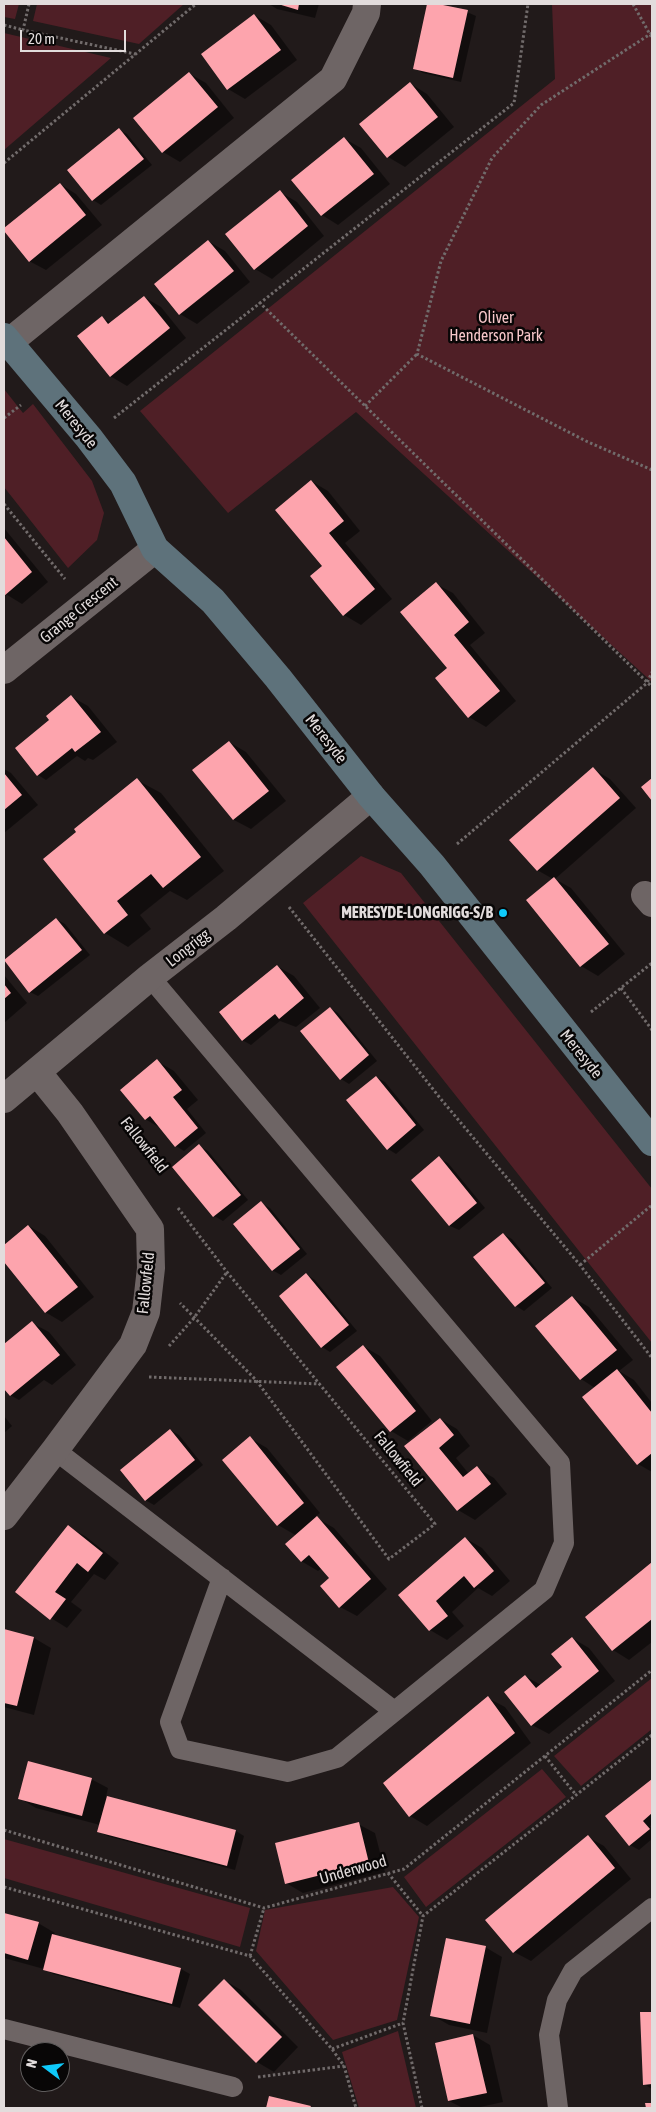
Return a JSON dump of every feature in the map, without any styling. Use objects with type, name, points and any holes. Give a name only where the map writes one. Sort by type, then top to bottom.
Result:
[{"type":"street","points":[[6,340],[333,79],[366,13],[367,4]]},
{"type":"street","name":"Meresyde","points":[[6,340],[89,438],[123,483],[155,550],[213,600],[278,678],[371,796],[432,865],[652,1142]]},
{"type":"street","name":"Grange Crescent","points":[[4,670],[155,550]]},
{"type":"street","name":"Longrigg","points":[[4,1098],[150,977],[226,918],[371,796]]},
{"type":"street","name":"Fallowfeld","points":[[4,1516],[56,1450],[133,1344],[146,1312],[151,1268],[150,1229],[70,1113],[37,1072]]},
{"type":"lane","points":[[150,977],[560,1463],[564,1543],[544,1590],[337,1758],[288,1772],[180,1749],[170,1722],[222,1578]]},
{"type":"lane","points":[[56,1450],[394,1712]]},
{"type":"lane","points":[[558,2108],[549,2034],[557,2000],[573,1971],[652,1908]]},
{"type":"lane","points":[[4,2029],[233,2087]]},
{"type":"path","points":[[24,30],[29,4]]},
{"type":"path","points":[[4,163],[196,4]]},
{"type":"path","points":[[89,438],[259,302],[514,103],[528,4]]},
{"type":"path","points":[[365,406],[417,354],[441,261],[492,158],[541,105],[652,35],[634,4]]},
{"type":"path","points":[[4,25],[135,54]]},
{"type":"path","points":[[259,302],[652,687]]},
{"type":"path","points":[[417,354],[586,441],[652,470]]},
{"type":"path","points":[[4,504],[86,604]]},
{"type":"path","points":[[432,865],[648,683],[652,672]]},
{"type":"path","points":[[269,881],[440,1098],[580,1265],[652,1358]]},
{"type":"path","points":[[565,1033],[652,963]]},
{"type":"path","points":[[621,988],[652,1030]]},
{"type":"path","name":"Fallowfield","points":[[151,1268],[194,1318],[256,1380],[389,1559],[435,1524],[227,1272],[175,1205]]},
{"type":"path","points":[[580,1265],[652,1205]]},
{"type":"path","points":[[143,1376],[320,1384]]},
{"type":"path","name":"Underwood","points":[[264,1908],[404,1869],[652,1670]]},
{"type":"path","points":[[422,2108],[403,2023],[423,1916],[652,1735]]},
{"type":"path","points":[[545,1756],[576,1795]]},
{"type":"path","points":[[4,1830],[264,1908],[250,1956]]},
{"type":"path","points":[[388,1873],[423,1916]]},
{"type":"path","points":[[4,1887],[250,1956],[344,2066],[356,2108]]},
{"type":"path","points":[[332,2050],[403,2023]]},
{"type":"path","points":[[233,2087],[242,2079],[344,2066]]},
{"type":"green space","points":[[4,4],[19,4],[15,19],[4,17]]},
{"type":"green space","points":[[37,4],[184,4],[139,44],[33,21]]},
{"type":"green space","name":"Oliver Henderson Park","points":[[552,4],[652,4],[652,682],[356,412],[228,513],[140,411],[555,79]]},
{"type":"green space","points":[[4,33],[111,58],[4,150]]},
{"type":"green space","points":[[4,389],[23,413],[33,404],[92,481],[104,513],[97,540],[68,568],[4,487]]},
{"type":"green space","points":[[361,856],[401,873],[652,1189],[652,1343],[303,903]]},
{"type":"green space","points":[[652,1678],[652,1729],[581,1786],[554,1756]]},
{"type":"green space","points":[[542,1769],[566,1797],[426,1907],[404,1877]]},
{"type":"green space","points":[[4,1839],[250,1908],[240,1947],[4,1878]]},
{"type":"green space","points":[[393,1887],[419,1917],[397,2020],[333,2040],[256,1951],[265,1910]]},
{"type":"green space","points":[[398,2031],[416,2108],[359,2108],[342,2052]]},
{"type":"building","points":[[278,4],[299,4],[298,10]]},
{"type":"building","points":[[427,4],[438,4],[468,10],[453,78],[413,69]]},
{"type":"building","points":[[254,14],[281,50],[227,90],[201,54]]},
{"type":"building","points":[[189,72],[218,107],[162,153],[133,118]]},
{"type":"building","points":[[410,82],[438,117],[387,158],[359,124]]},
{"type":"building","points":[[119,128],[144,159],[92,201],[67,170]]},
{"type":"building","points":[[344,137],[374,174],[321,216],[291,180]]},
{"type":"building","points":[[60,183],[86,215],[29,262],[4,231],[4,228]]},
{"type":"building","points":[[280,190],[308,226],[254,270],[225,234]]},
{"type":"building","points":[[208,240],[234,271],[179,315],[154,284]]},
{"type":"building","points":[[144,296],[170,328],[110,377],[77,336],[102,316],[108,324]]},
{"type":"building","points":[[311,480],[344,521],[329,533],[375,589],[343,616],[310,576],[322,566],[275,510]]},
{"type":"building","points":[[4,537],[32,572],[4,596]]},
{"type":"building","points":[[436,582],[469,622],[454,635],[500,691],[468,718],[435,678],[447,668],[400,612]]},
{"type":"building","points":[[71,695],[101,732],[75,752],[72,748],[37,776],[15,748],[49,720],[46,716]]},
{"type":"building","points":[[229,741],[269,791],[233,820],[192,770]]},
{"type":"building","points":[[593,767],[620,798],[537,871],[509,840]]},
{"type":"building","points":[[4,773],[22,795],[4,810]]},
{"type":"building","points":[[137,778],[201,857],[163,888],[151,874],[117,901],[128,915],[104,934],[43,859],[76,832],[74,829]]},
{"type":"building","points":[[652,778],[652,801],[641,787]]},
{"type":"building","points":[[554,877],[609,944],[580,967],[526,900]]},
{"type":"building","points":[[56,918],[82,950],[29,993],[4,960]]},
{"type":"building","points":[[277,965],[304,998],[279,1019],[275,1014],[242,1041],[219,1012]]},
{"type":"building","points":[[4,984],[11,993],[4,999]]},
{"type":"building","points":[[330,1007],[369,1055],[340,1080],[300,1031]]},
{"type":"building","points":[[157,1059],[182,1090],[173,1097],[198,1128],[175,1147],[150,1116],[145,1120],[120,1090]]},
{"type":"building","points":[[376,1076],[416,1125],[387,1150],[346,1100]]},
{"type":"building","points":[[199,1144],[241,1195],[213,1217],[172,1167]]},
{"type":"building","points":[[439,1156],[477,1203],[449,1226],[411,1180]]},
{"type":"building","points":[[261,1201],[300,1249],[272,1271],[233,1224]]},
{"type":"building","points":[[28,1225],[78,1287],[45,1313],[4,1262],[4,1245]]},
{"type":"building","points":[[503,1233],[545,1283],[515,1307],[473,1257]]},
{"type":"building","points":[[306,1273],[349,1325],[321,1348],[279,1296]]},
{"type":"building","points":[[572,1296],[617,1350],[580,1380],[535,1326]]},
{"type":"building","points":[[32,1321],[60,1355],[10,1396],[4,1389],[4,1344]]},
{"type":"building","points":[[363,1345],[416,1411],[390,1432],[336,1367]]},
{"type":"building","points":[[617,1369],[652,1413],[652,1453],[637,1465],[582,1397]]},
{"type":"building","points":[[440,1418],[454,1435],[439,1448],[463,1477],[477,1466],[491,1484],[457,1511],[404,1446]]},
{"type":"building","points":[[170,1429],[195,1460],[145,1501],[120,1470]]},
{"type":"building","points":[[250,1436],[304,1503],[277,1526],[222,1460]]},
{"type":"building","points":[[317,1516],[371,1579],[339,1608],[320,1586],[329,1578],[309,1555],[301,1562],[285,1544]]},
{"type":"building","points":[[68,1525],[103,1553],[88,1572],[77,1563],[55,1592],[66,1599],[50,1620],[15,1592]]},
{"type":"building","points":[[465,1537],[494,1571],[474,1588],[464,1576],[436,1601],[448,1616],[429,1631],[398,1595]]},
{"type":"building","points":[[652,1562],[652,1619],[612,1651],[585,1617]]},
{"type":"building","points":[[4,1629],[34,1637],[17,1706],[4,1703]]},
{"type":"building","points":[[572,1637],[599,1671],[531,1726],[504,1692],[525,1675],[536,1688],[562,1667],[551,1654]]},
{"type":"building","points":[[488,1696],[515,1733],[409,1817],[383,1783]]},
{"type":"building","points":[[28,1761],[92,1778],[82,1816],[18,1799]]},
{"type":"building","points":[[652,1779],[652,1813],[643,1821],[650,1829],[629,1846],[605,1816]]},
{"type":"building","points":[[107,1796],[236,1830],[227,1866],[97,1832]]},
{"type":"building","points":[[359,1822],[369,1863],[285,1884],[275,1843]]},
{"type":"building","points":[[588,1835],[615,1868],[513,1953],[485,1920]]},
{"type":"building","points":[[4,1913],[39,1922],[28,1960],[4,1953]]},
{"type":"building","points":[[52,1934],[181,1968],[172,2004],[43,1970]]},
{"type":"building","points":[[446,1938],[486,1946],[470,2024],[430,2016]]},
{"type":"building","points":[[224,1979],[282,2037],[256,2063],[198,2005]]},
{"type":"building","points":[[640,2012],[652,2012],[652,2084],[643,2085]]},
{"type":"building","points":[[473,2034],[487,2093],[448,2101],[435,2043]]},
{"type":"building","points":[[269,2096],[311,2106],[310,2108],[266,2108]]},
{"type":"building","points":[[645,2103],[652,2103],[652,2108],[646,2108]]},
{"type":"place","name":"MERESYDE-LONGRIGG-S/B","points":[[503,913]]}]
